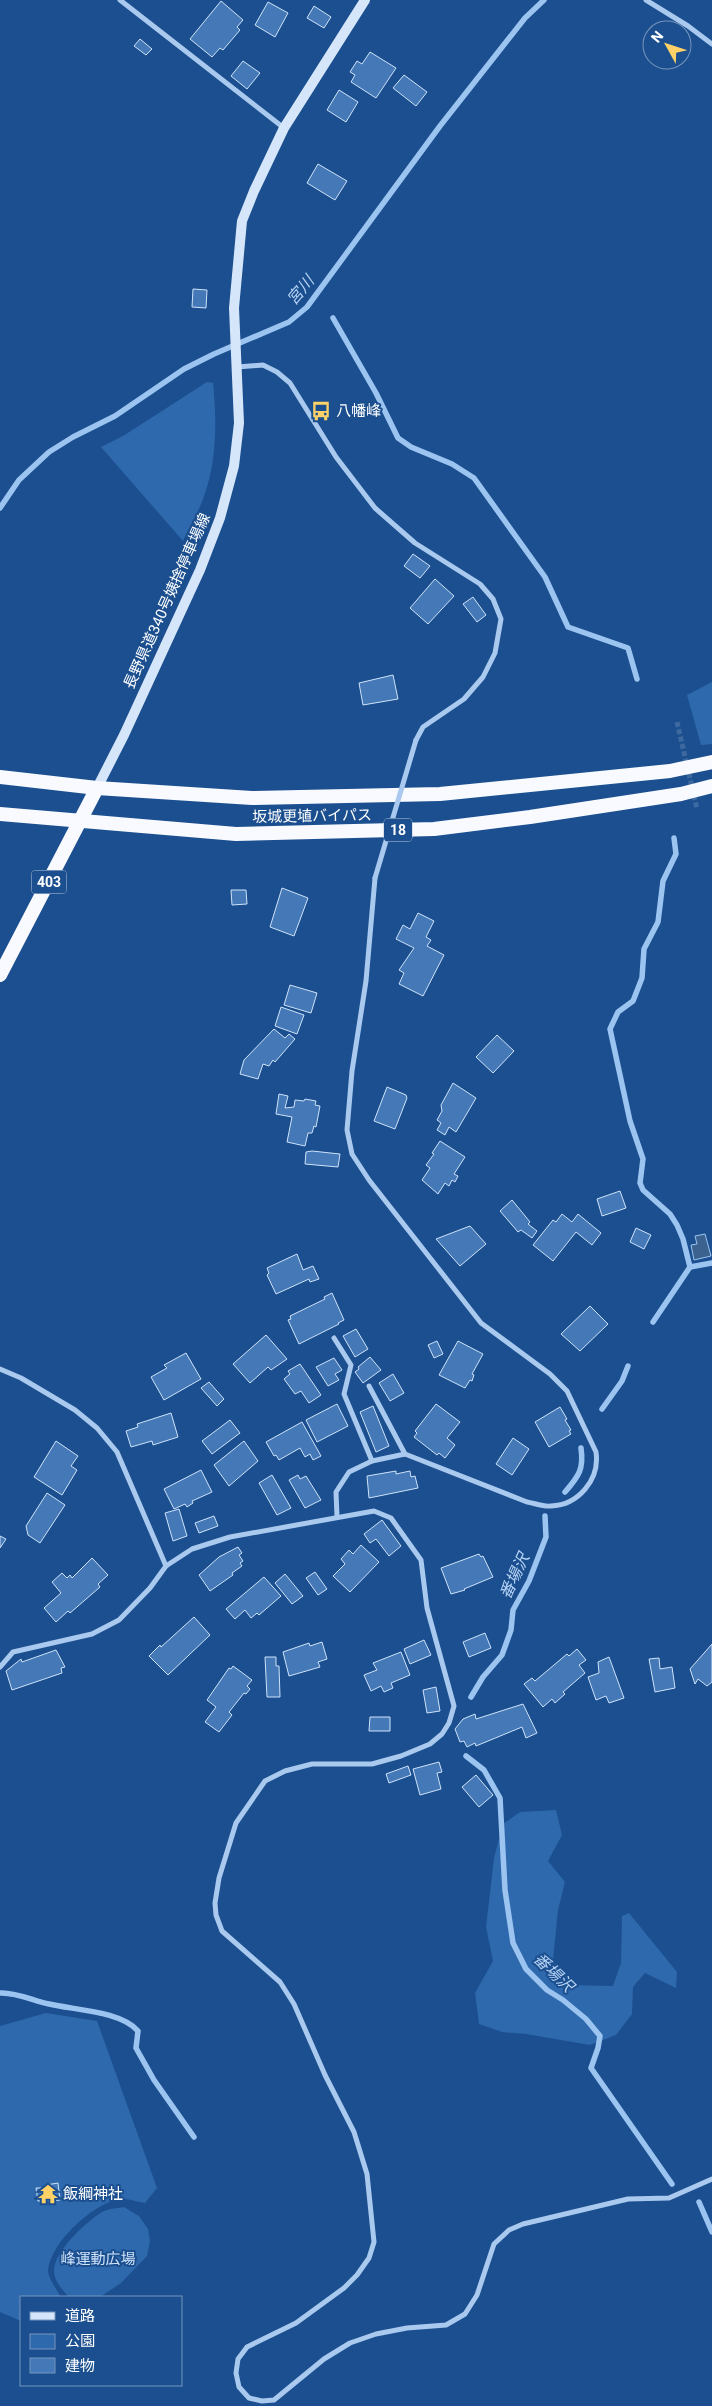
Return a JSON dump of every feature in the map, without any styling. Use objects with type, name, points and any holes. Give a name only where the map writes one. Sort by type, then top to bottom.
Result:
[{"type":"highway","name":"坂城更埴バイパス","points":[[0,778],[97,788],[252,798],[440,794],[670,771],[712,762]]},
{"type":"highway","name":"坂城更埴バイパス","points":[[0,814],[236,834],[434,829],[662,797],[712,786]]},
{"type":"highway","name":"403","points":[[0,974],[97,788]]},
{"type":"main road","name":"長野県道340号姨捨停車場線","points":[[97,788],[124,735],[200,570],[220,518],[234,466],[238,423],[234,308],[242,221],[284,128],[364,0]]},
{"type":"street","points":[[120,0],[284,128]]},
{"type":"street","points":[[646,0],[688,26],[712,44]]},
{"type":"street","points":[[237,362],[263,365],[277,372],[290,383],[336,456],[375,508],[415,543],[480,584],[492,599],[501,619],[495,653],[482,677],[464,699],[423,727],[416,740],[375,878],[366,981],[352,1071],[347,1130],[352,1154],[369,1180],[476,1318],[550,1374],[566,1391],[596,1452],[598,1462],[595,1473],[585,1490],[566,1505],[548,1507],[527,1502],[405,1454],[372,1461],[349,1472],[336,1492],[337,1517]]},
{"type":"street","points":[[334,1338],[351,1365],[344,1394],[372,1461]]},
{"type":"street","points":[[0,1369],[21,1378],[75,1410],[97,1428],[117,1452],[166,1566]]},
{"type":"street","points":[[370,1386],[405,1454]]},
{"type":"street","points":[[0,1668],[13,1652],[92,1634],[119,1620],[150,1588],[166,1566],[192,1549],[230,1537],[374,1511],[391,1518],[421,1560],[427,1608],[454,1706],[449,1723],[442,1734],[430,1744],[401,1756],[372,1764],[312,1764],[285,1771],[265,1781],[236,1823],[218,1878],[216,1915],[222,1931],[280,1982],[294,2004],[325,2075],[354,2132],[367,2174],[374,2242],[369,2258],[344,2288],[296,2323],[248,2347],[238,2359],[236,2373],[239,2387],[249,2398],[262,2401],[274,2400],[324,2359],[350,2343],[376,2334],[399,2329],[446,2325],[464,2314],[477,2295],[494,2244],[509,2230],[523,2224],[628,2199],[669,2198],[712,2179]]},
{"type":"green space","points":[[207,382],[213,383],[214,397],[215,441],[211,471],[199,509],[183,541],[101,447],[123,436]]},
{"type":"green space","points":[[712,682],[712,744],[701,745],[687,695]]},
{"type":"green space","points":[[556,1810],[562,1835],[548,1861],[565,1882],[558,1910],[553,1960],[569,1985],[613,1986],[621,1963],[622,1916],[629,1913],[677,1972],[676,1988],[645,1973],[633,1987],[632,2014],[616,2035],[590,2045],[526,2034],[502,2032],[479,2024],[475,1993],[493,1961],[486,1927],[494,1858],[503,1824],[520,1812]]},
{"type":"green space","points":[[46,2013],[97,2021],[157,2188],[145,2203],[118,2199],[97,2209],[74,2226],[57,2248],[48,2270],[51,2280],[60,2296],[20,2296],[20,2321],[0,2312],[0,2026]]},
{"type":"green space","name":"峰運動広場","points":[[124,2207],[139,2216],[148,2229],[150,2241],[147,2256],[121,2283],[102,2296],[68,2296],[59,2286],[54,2275],[55,2263],[72,2238],[95,2217],[107,2210]]},
{"type":"shaded area","points":[[705,1234],[711,1256],[694,1260],[691,1245],[697,1244],[695,1236]]},
{"type":"building","points":[[221,1],[243,20],[237,27],[240,30],[223,50],[220,48],[212,57],[190,39]]},
{"type":"building","points":[[268,2],[288,13],[275,37],[255,25]]},
{"type":"building","points":[[314,6],[331,17],[324,28],[307,18]]},
{"type":"building","points":[[140,39],[152,49],[146,55],[134,46]]},
{"type":"building","points":[[370,52],[396,68],[376,98],[351,82],[355,75],[350,72],[357,61],[362,64]]},
{"type":"building","points":[[243,61],[260,73],[247,89],[231,76]]},
{"type":"building","points":[[404,75],[427,92],[416,106],[393,88]]},
{"type":"building","points":[[339,90],[358,102],[346,122],[327,110]]},
{"type":"building","points":[[318,164],[347,181],[335,200],[307,183]]},
{"type":"building","points":[[193,289],[207,290],[206,308],[192,307]]},
{"type":"building","points":[[413,554],[430,566],[420,578],[404,566]]},
{"type":"building","points":[[435,579],[454,596],[428,624],[410,608]]},
{"type":"building","points":[[473,597],[486,615],[477,622],[463,604]]},
{"type":"building","points":[[393,675],[398,699],[363,705],[359,683]]},
{"type":"building","points":[[282,888],[308,898],[294,936],[270,927]]},
{"type":"building","points":[[231,890],[246,890],[247,904],[232,905]]},
{"type":"building","points":[[418,913],[434,921],[426,937],[431,940],[427,946],[444,955],[423,996],[399,984],[404,973],[399,970],[414,948],[396,939],[403,925],[410,929]]},
{"type":"building","points":[[290,985],[317,993],[311,1013],[284,1005]]},
{"type":"building","points":[[281,1007],[304,1015],[297,1034],[275,1026]]},
{"type":"building","points":[[274,1029],[285,1038],[289,1034],[295,1039],[275,1062],[273,1060],[269,1066],[263,1064],[258,1079],[240,1074],[244,1060]]},
{"type":"building","points":[[497,1035],[514,1051],[493,1073],[476,1057]]},
{"type":"building","points":[[453,1083],[476,1098],[456,1132],[449,1127],[445,1135],[437,1130],[441,1123],[437,1120],[442,1111],[441,1105]]},
{"type":"building","points":[[387,1087],[406,1095],[407,1098],[395,1129],[374,1121]]},
{"type":"building","points":[[279,1094],[288,1096],[285,1108],[294,1107],[295,1100],[304,1101],[305,1099],[316,1101],[315,1105],[320,1106],[316,1127],[314,1126],[312,1133],[308,1133],[305,1146],[287,1142],[292,1117],[276,1114]]},
{"type":"building","points":[[440,1141],[465,1157],[454,1174],[458,1176],[455,1182],[452,1180],[449,1186],[445,1183],[438,1194],[422,1180],[430,1168],[426,1165]]},
{"type":"building","points":[[306,1152],[340,1154],[338,1167],[305,1164]]},
{"type":"building","points":[[620,1191],[626,1208],[602,1216],[597,1199]]},
{"type":"building","points":[[512,1200],[530,1222],[528,1224],[537,1231],[532,1238],[521,1230],[518,1232],[500,1211]]},
{"type":"building","points":[[562,1214],[572,1222],[578,1214],[601,1233],[592,1245],[576,1232],[553,1261],[533,1245],[553,1220],[556,1222]]},
{"type":"building","points":[[470,1226],[486,1244],[460,1266],[436,1239]]},
{"type":"building","points":[[636,1228],[651,1235],[644,1249],[630,1242]]},
{"type":"building","points":[[297,1254],[303,1270],[313,1266],[319,1279],[310,1282],[309,1279],[276,1294],[267,1275],[269,1273],[267,1268]]},
{"type":"building","points":[[332,1293],[344,1320],[299,1344],[288,1320],[291,1319],[290,1316],[325,1299],[324,1297]]},
{"type":"building","points":[[590,1306],[608,1324],[580,1351],[561,1334]]},
{"type":"building","points":[[356,1329],[368,1349],[355,1357],[343,1336]]},
{"type":"building","points":[[266,1335],[287,1359],[271,1370],[268,1367],[250,1383],[233,1364]]},
{"type":"building","points":[[437,1341],[443,1354],[434,1358],[428,1345]]},
{"type":"building","points":[[458,1341],[483,1354],[472,1374],[474,1375],[472,1381],[470,1380],[465,1388],[439,1375]]},
{"type":"building","points":[[186,1353],[201,1379],[164,1400],[151,1377],[167,1368],[164,1365]]},
{"type":"building","points":[[370,1357],[381,1370],[363,1383],[355,1372]]},
{"type":"building","points":[[334,1358],[342,1370],[335,1374],[339,1380],[328,1386],[316,1367]]},
{"type":"building","points":[[300,1364],[321,1395],[309,1403],[301,1391],[295,1394],[284,1379],[290,1374],[288,1371]]},
{"type":"building","points":[[393,1374],[404,1393],[390,1401],[379,1383]]},
{"type":"building","points":[[209,1382],[224,1399],[217,1406],[201,1388]]},
{"type":"building","points":[[337,1404],[348,1426],[317,1442],[306,1420]]},
{"type":"building","points":[[436,1404],[460,1422],[447,1438],[455,1445],[445,1458],[439,1453],[437,1455],[414,1437],[417,1433],[415,1431]]},
{"type":"building","points":[[373,1406],[389,1446],[376,1452],[360,1412]]},
{"type":"building","points":[[560,1407],[567,1419],[565,1420],[571,1430],[569,1431],[571,1434],[549,1447],[535,1422]]},
{"type":"building","points":[[171,1413],[178,1437],[153,1445],[152,1441],[131,1447],[126,1431],[138,1427],[137,1424]]},
{"type":"building","points":[[230,1420],[240,1433],[212,1454],[202,1441]]},
{"type":"building","points":[[302,1422],[321,1456],[313,1460],[310,1454],[305,1457],[300,1448],[279,1460],[276,1455],[274,1456],[266,1442]]},
{"type":"building","points":[[513,1438],[529,1449],[512,1475],[496,1464]]},
{"type":"building","points":[[56,1441],[78,1456],[71,1466],[77,1470],[62,1495],[34,1477]]},
{"type":"building","points":[[244,1441],[258,1461],[229,1486],[214,1465]]},
{"type":"building","points":[[201,1470],[212,1492],[192,1501],[193,1503],[187,1507],[185,1504],[174,1509],[164,1489]]},
{"type":"building","points":[[396,1471],[396,1474],[410,1471],[411,1477],[415,1476],[418,1488],[369,1498],[367,1476]]},
{"type":"building","points":[[272,1475],[291,1508],[277,1515],[259,1483]]},
{"type":"building","points":[[298,1475],[300,1479],[306,1476],[321,1500],[305,1508],[289,1480]]},
{"type":"building","points":[[47,1493],[65,1505],[40,1543],[28,1535],[26,1526]]},
{"type":"building","points":[[179,1509],[187,1536],[173,1541],[165,1513]]},
{"type":"building","points":[[214,1516],[218,1526],[199,1533],[195,1523]]},
{"type":"building","points":[[382,1520],[401,1546],[389,1556],[376,1539],[370,1543],[364,1534]]},
{"type":"building","points":[[0,1536],[6,1539],[0,1548]]},
{"type":"building","points":[[361,1545],[379,1562],[350,1592],[333,1576],[345,1564],[341,1559],[349,1550],[353,1554]]},
{"type":"building","points":[[238,1547],[242,1553],[239,1555],[243,1561],[240,1563],[242,1566],[232,1573],[233,1575],[210,1591],[199,1575],[219,1557]]},
{"type":"building","points":[[479,1554],[481,1557],[483,1556],[493,1577],[465,1590],[451,1594],[441,1568]]},
{"type":"building","points":[[92,1558],[108,1575],[98,1584],[100,1587],[70,1613],[68,1611],[56,1622],[44,1608],[61,1593],[52,1582],[62,1573],[67,1578],[70,1575],[72,1578]]},
{"type":"building","points":[[315,1572],[327,1589],[318,1595],[306,1578]]},
{"type":"building","points":[[285,1574],[303,1596],[292,1604],[275,1583]]},
{"type":"building","points":[[264,1577],[281,1596],[259,1615],[257,1613],[251,1618],[245,1610],[235,1619],[226,1609]]},
{"type":"building","points":[[194,1617],[210,1635],[168,1675],[149,1656]]},
{"type":"building","points":[[485,1633],[491,1648],[469,1657],[463,1642]]},
{"type":"building","points":[[424,1640],[431,1655],[410,1664],[404,1649]]},
{"type":"building","points":[[322,1642],[327,1659],[318,1662],[320,1667],[289,1676],[283,1652],[309,1643],[310,1646]]},
{"type":"building","points":[[712,1644],[712,1682],[707,1686],[698,1679],[695,1684],[690,1669]]},
{"type":"building","points":[[577,1649],[586,1660],[579,1665],[585,1673],[563,1692],[565,1694],[555,1703],[552,1699],[543,1707],[524,1684],[532,1678],[535,1681],[567,1654],[569,1656]]},
{"type":"building","points":[[56,1650],[65,1667],[61,1668],[62,1673],[12,1690],[6,1671],[21,1659],[22,1662]]},
{"type":"building","points":[[401,1652],[410,1675],[391,1683],[393,1688],[384,1692],[381,1686],[371,1691],[364,1675],[377,1670],[373,1663]]},
{"type":"building","points":[[265,1657],[276,1657],[276,1666],[279,1666],[280,1697],[267,1697]]},
{"type":"building","points":[[609,1657],[624,1698],[609,1703],[606,1696],[596,1700],[588,1677],[599,1673],[598,1662]]},
{"type":"building","points":[[659,1658],[660,1669],[672,1667],[675,1688],[655,1692],[649,1659]]},
{"type":"building","points":[[233,1666],[252,1680],[247,1686],[250,1689],[246,1694],[244,1693],[229,1712],[232,1715],[219,1732],[205,1722],[216,1707],[207,1700],[229,1668],[231,1669]]},
{"type":"building","points":[[436,1687],[440,1711],[427,1713],[423,1690]]},
{"type":"building","points":[[523,1704],[537,1733],[526,1738],[522,1727],[476,1746],[475,1743],[467,1747],[464,1741],[460,1742],[455,1729],[463,1719],[475,1714],[476,1719]]},
{"type":"building","points":[[370,1717],[390,1717],[390,1731],[369,1731]]},
{"type":"building","points":[[439,1762],[442,1772],[437,1773],[441,1789],[420,1795],[413,1769]]},
{"type":"building","points":[[408,1766],[411,1775],[389,1783],[386,1774]]},
{"type":"building","points":[[476,1775],[493,1795],[479,1807],[462,1787]]},
{"type":"building","name":"飯綱神社","points":[[58,2183],[60,2200],[48,2201],[47,2196],[42,2196],[42,2201],[38,2201],[36,2188],[41,2188],[41,2192],[46,2191],[46,2185]]},
{"type":"waterway","name":"宮川","points":[[0,508],[19,480],[49,452],[73,437],[115,416],[184,369],[289,322],[307,307],[440,126],[525,18],[544,0]]},
{"type":"waterway","points":[[333,318],[376,393],[398,438],[411,447],[452,464],[474,478],[545,577],[568,627],[628,648],[637,679]]},
{"type":"waterway","points":[[674,838],[676,854],[663,881],[658,922],[644,949],[642,978],[633,1001],[618,1012],[610,1029],[630,1121],[643,1159],[640,1183],[643,1190],[670,1214],[677,1225],[683,1239],[690,1267]]},
{"type":"waterway","points":[[690,1267],[712,1263]]},
{"type":"waterway","name":"番場沢","points":[[653,1322],[690,1267]]},
{"type":"waterway","name":"番場沢","points":[[602,1409],[622,1381],[628,1366]]},
{"type":"waterway","name":"番場沢","points":[[565,1492],[574,1481],[581,1467],[581,1448]]},
{"type":"waterway","name":"番場沢","points":[[471,1697],[483,1677],[502,1655],[511,1630],[513,1610],[529,1581],[546,1537],[545,1516]]},
{"type":"waterway","name":"番場沢","points":[[466,1756],[484,1770],[500,1798],[505,1890],[513,1943],[526,1969],[547,1990],[563,2000],[586,2019],[600,2036],[591,2068],[672,2184]]},
{"type":"waterway","points":[[0,1993],[109,2015],[130,2024],[138,2031],[136,2048],[154,2080],[194,2137]]},
{"type":"waterway","name":"番場沢","points":[[699,2202],[712,2232]]},
{"type":"tunnel","points":[[677,722],[697,809]]},
{"type":"place","name":"八幡峰","points":[[321,411]]},
{"type":"place","name":"飯綱神社","points":[[48,2194]]}]
